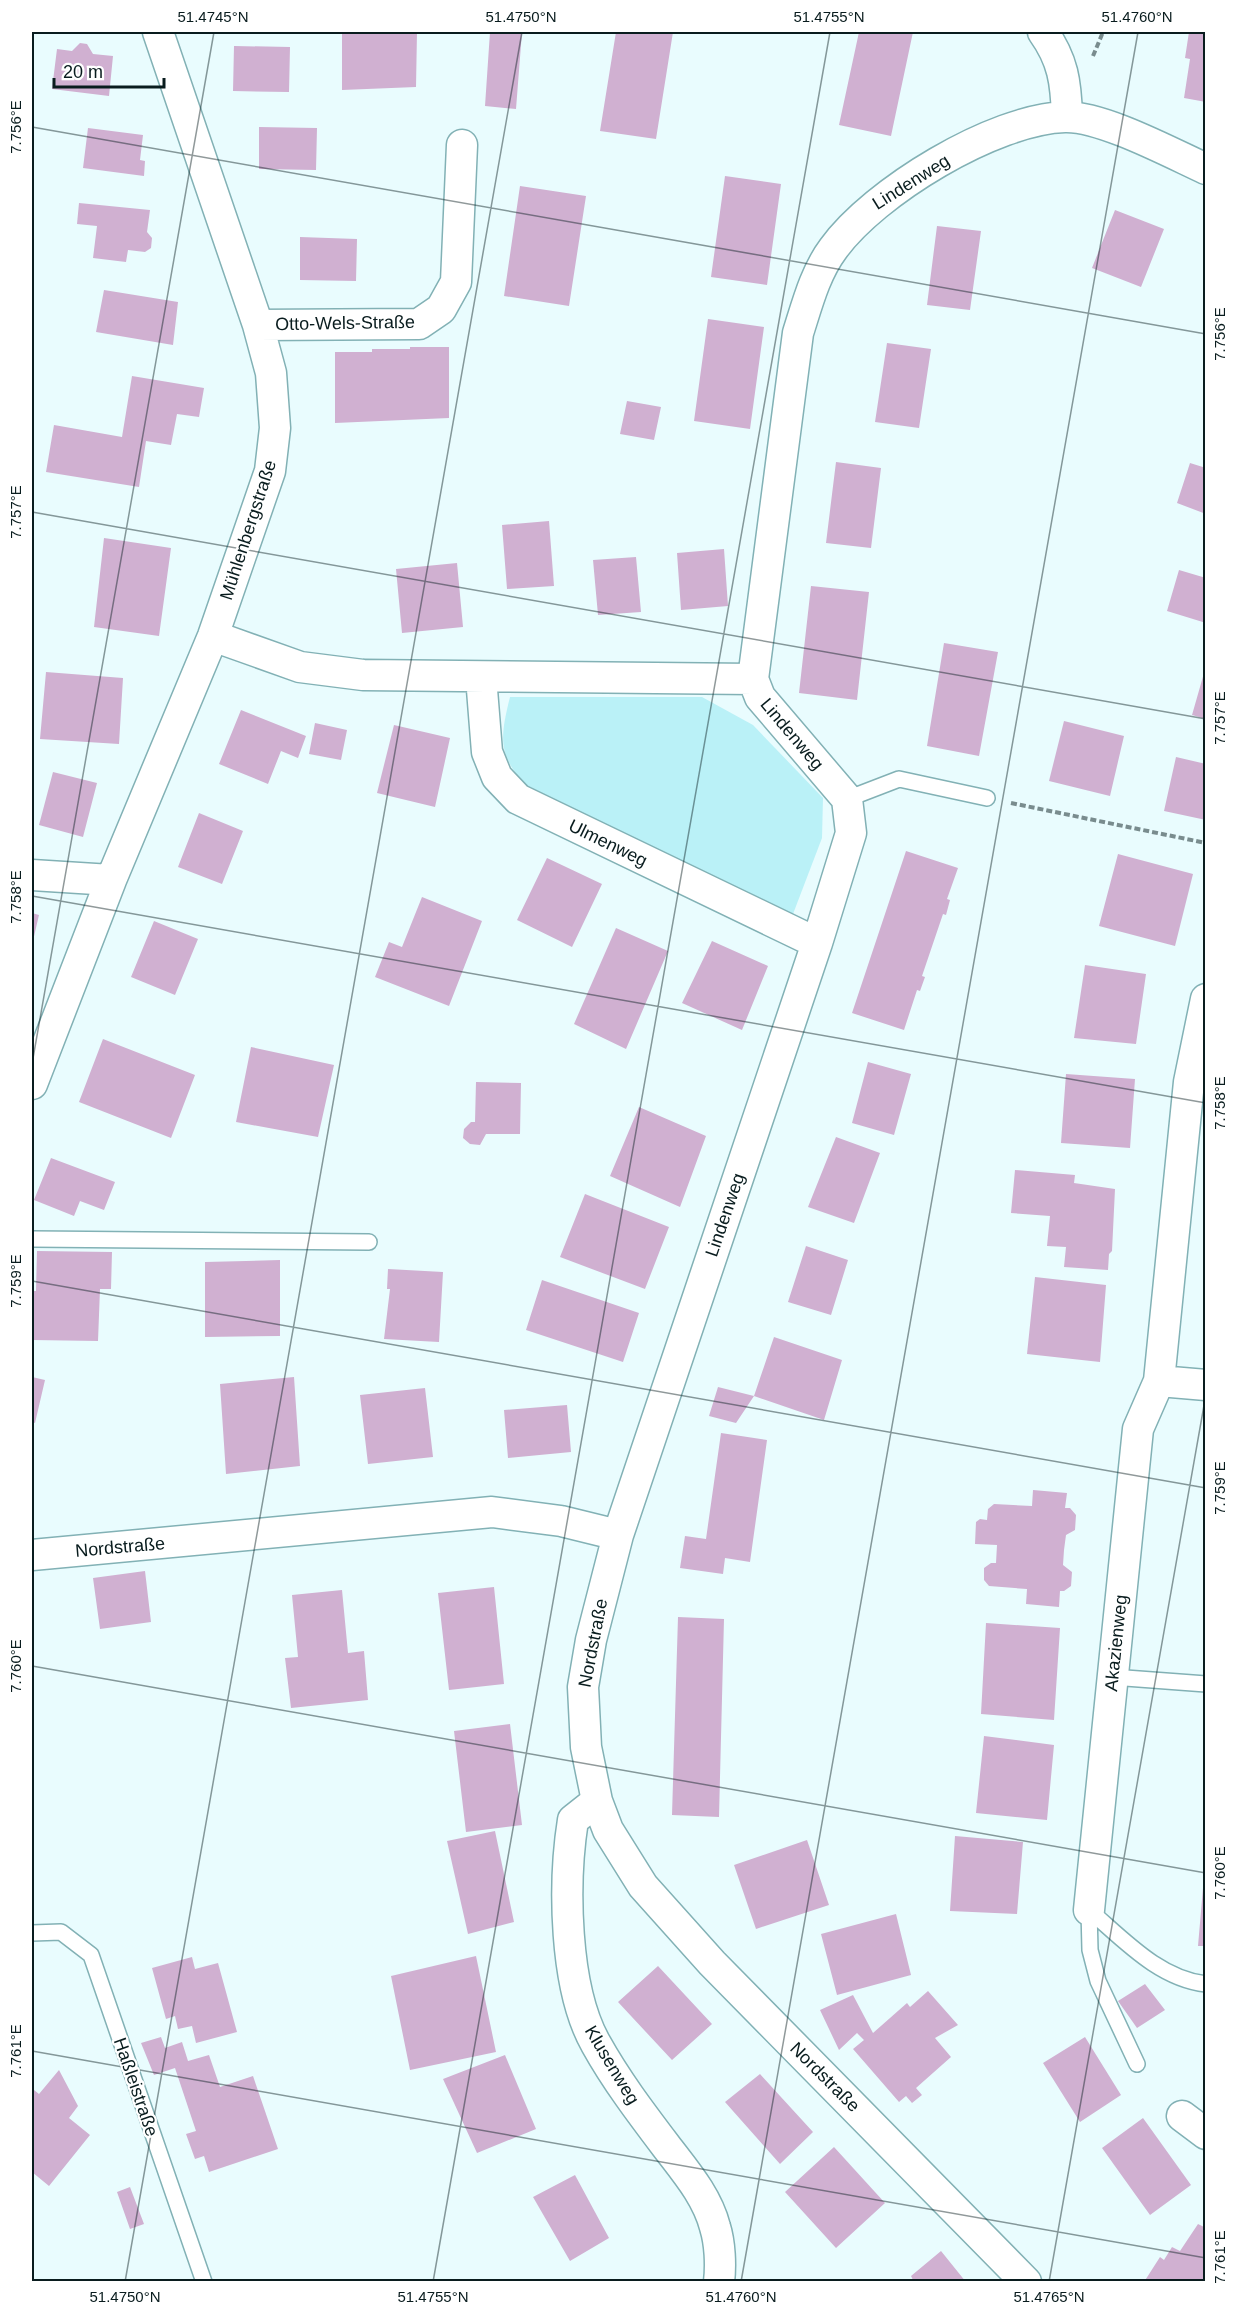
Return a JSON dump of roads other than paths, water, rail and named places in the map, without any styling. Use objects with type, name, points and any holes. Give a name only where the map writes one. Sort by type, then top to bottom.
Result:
[{"type":"street","name":"Mühlenbergstraße","points":[[32,1084],[111,880],[213,636],[270,471],[275,428],[271,373],[258,325],[158,32]]},
{"type":"street","points":[[1043,32],[1057,51],[1066,84],[1067,117]]},
{"type":"street","name":"Lindenweg","points":[[618,1535],[817,943],[851,833],[847,799],[760,697],[753,679],[798,333],[811,294],[832,250],[867,210],[908,180],[983,141],[1028,123],[1067,117],[1110,127],[1206,169]]},
{"type":"street","name":"Otto-Wels-Straße","points":[[258,325],[419,324],[441,309],[456,282],[462,146]]},
{"type":"street","points":[[213,636],[300,667],[363,675],[753,679]]},
{"type":"street","name":"Ulmenweg","points":[[481,677],[487,752],[497,777],[518,799],[817,943]]},
{"type":"street","points":[[32,875],[111,880]]},
{"type":"street","name":"Akazienweg","points":[[1089,1910],[1138,1428],[1159,1381],[1206,999]]},
{"type":"street","points":[[1159,1381],[1206,1385]]},
{"type":"street","name":"Nordstraße","points":[[32,1555],[492,1512],[561,1521],[618,1535],[591,1640],[583,1687],[586,1747],[597,1801],[608,1830],[650,1895],[712,1963],[1026,2282]]},
{"type":"street","name":"Klusenweg","points":[[597,1801],[573,1820],[568,1855],[569,1938],[580,2008],[595,2043],[632,2100],[700,2192],[715,2228],[719,2282]]},
{"type":"street","points":[[1182,2116],[1206,2134]]},
{"type":"lane","points":[[847,799],[899,779],[987,798]]},
{"type":"lane","points":[[32,1239],[369,1242]]},
{"type":"lane","points":[[1113,1677],[1206,1684]]},
{"type":"lane","points":[[1089,1910],[1160,1969],[1190,1982],[1206,1983]]},
{"type":"lane","points":[[1089,1910],[1090,1950],[1098,1981],[1137,2064]]},
{"type":"lane","name":"Haßleistraße","points":[[32,1933],[61,1932],[91,1955],[204,2282]]}]
